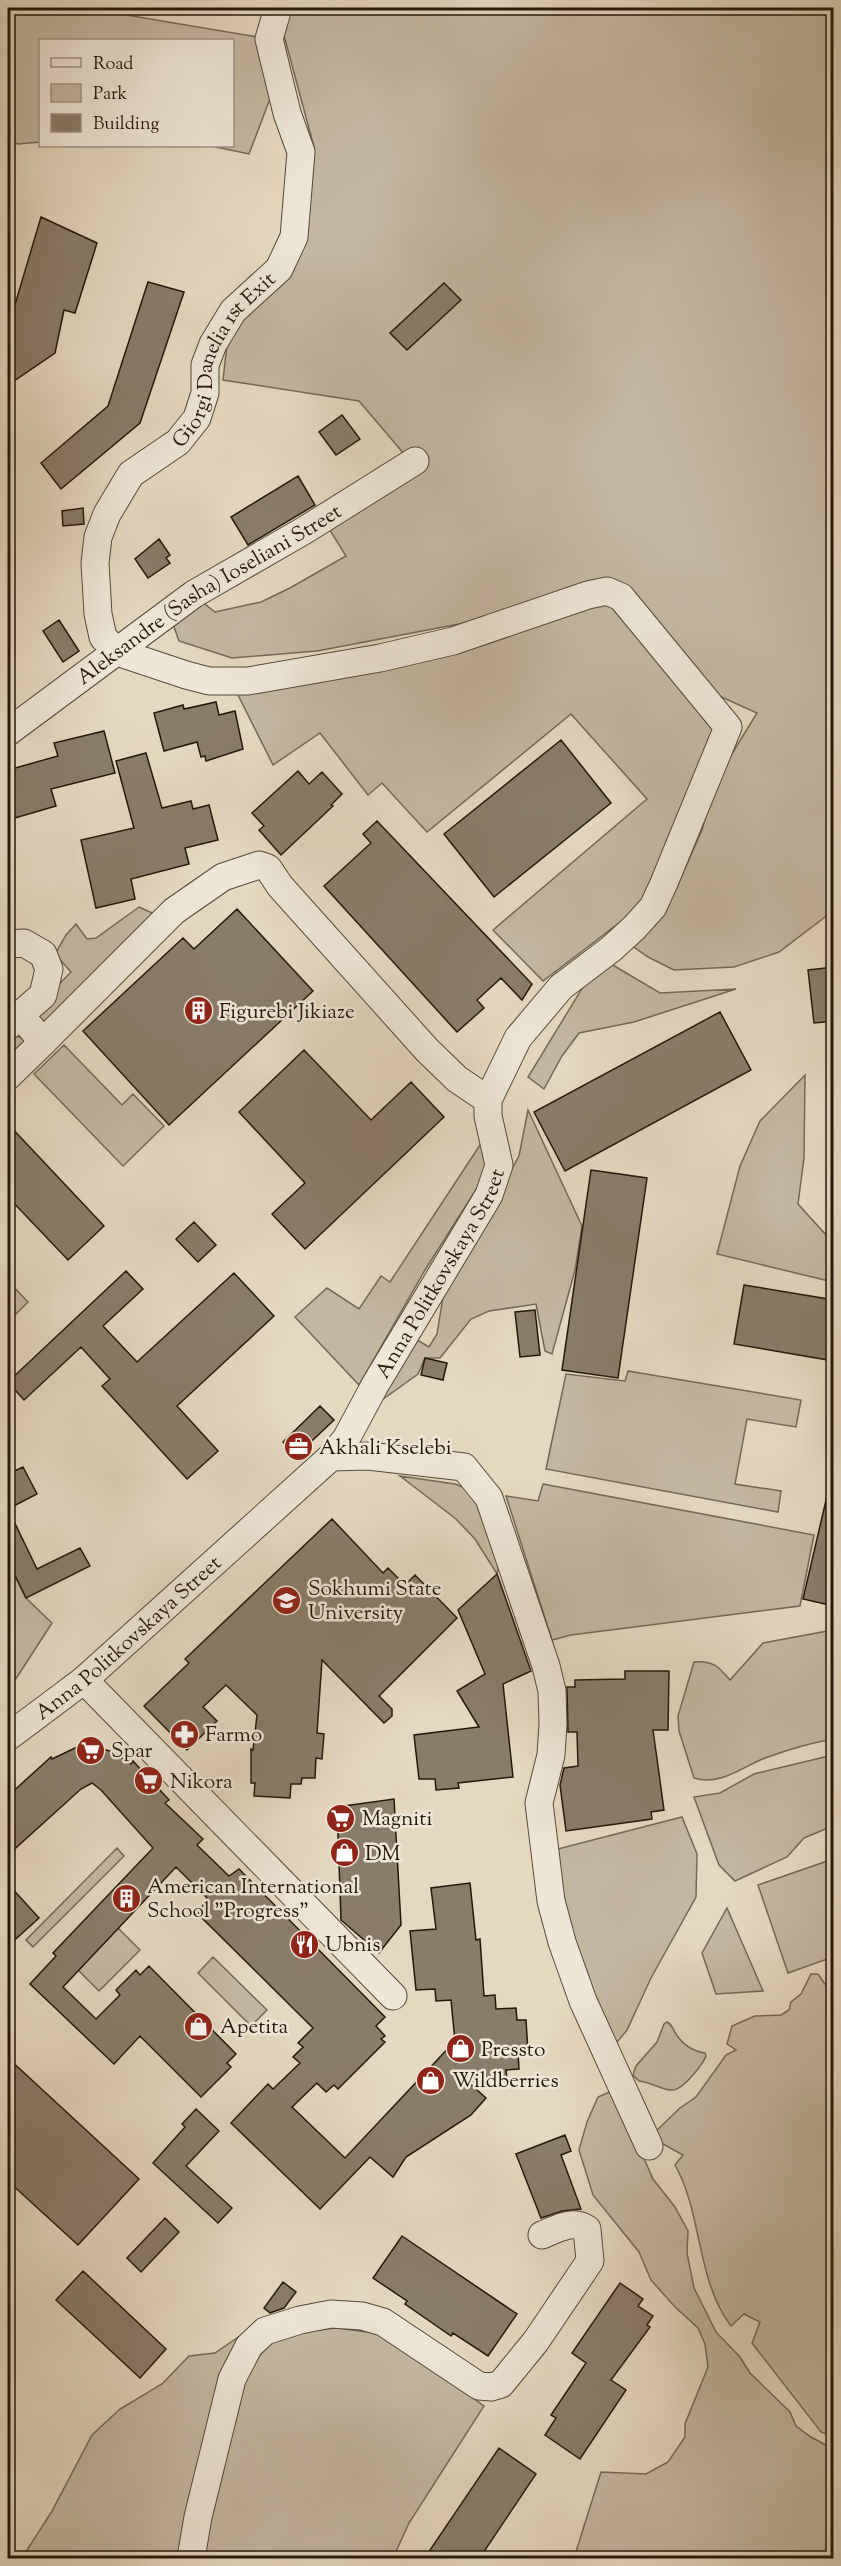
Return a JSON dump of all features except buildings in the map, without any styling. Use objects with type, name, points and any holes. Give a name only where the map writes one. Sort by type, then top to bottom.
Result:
[{"type":"street","name":"Giorgi Danelia 1st Exit","points":[[117,652],[103,637],[98,614],[95,563],[98,537],[107,514],[131,474],[178,442],[197,418],[205,393],[205,365],[213,344],[233,311],[279,269],[294,237],[301,152],[287,113],[269,39],[278,8]]},
{"type":"street","name":"Aleksandre (Sasha) Ioseliani Street","points":[[8,732],[194,594],[304,530],[415,461]]},
{"type":"street","points":[[8,1076],[174,911],[223,877],[259,865],[268,868],[280,886],[427,1050],[457,1078],[488,1100],[518,1038],[556,992],[611,949],[653,907],[728,727],[621,597],[607,591],[588,595],[453,641],[380,658],[248,681],[209,681],[117,652]]},
{"type":"street","points":[[8,944],[24,943],[43,954],[49,969],[43,995],[14,1021],[43,1042]]},
{"type":"street","name":"Anna Politkovskaya Street","points":[[8,1737],[84,1680],[338,1448],[489,1195],[499,1165],[488,1116],[488,1100]]},
{"type":"street","points":[[338,1448],[368,1456],[464,1467],[489,1498],[546,1666],[552,1691],[551,1755],[539,1803],[551,1901],[562,1942],[583,2001],[649,2146]]},
{"type":"street","points":[[84,1680],[393,1996]]},
{"type":"street","points":[[190,2559],[232,2379],[249,2346],[265,2331],[300,2319],[331,2314],[362,2316],[383,2322],[480,2386],[491,2387],[501,2384],[536,2341],[590,2260],[590,2239],[587,2229],[581,2225],[573,2224],[542,2235]]},
{"type":"green space","points":[[8,8],[85,8],[263,38],[271,96],[249,154],[216,147],[234,147],[234,39],[39,39],[39,142],[18,144],[8,141]]},
{"type":"green space","points":[[287,8],[833,8],[833,911],[779,952],[734,967],[674,970],[634,947],[675,891],[702,830],[717,778],[757,713],[715,694],[601,584],[459,624],[317,651],[232,658],[179,641],[173,624],[202,602],[215,612],[261,602],[346,556],[328,527],[416,468],[359,401],[223,380],[228,336],[242,315],[277,287],[294,269],[314,147],[282,28]]},
{"type":"green space","points":[[609,604],[713,727],[705,755],[648,889],[636,910],[543,981],[493,930],[647,799],[571,714],[427,832],[382,783],[368,795],[320,733],[273,765],[236,691],[580,609]]},
{"type":"green space","points":[[139,907],[161,917],[45,1030],[34,1010],[71,972],[55,954],[66,935],[76,924],[87,939],[96,938]]},
{"type":"green space","points":[[611,964],[660,993],[736,989],[634,1022],[579,1033],[562,1056],[544,1089],[528,1077],[586,982]]},
{"type":"green space","points":[[17,1036],[31,1042],[8,1064],[8,1040]]},
{"type":"green space","points":[[64,1045],[122,1105],[133,1094],[164,1126],[123,1166],[34,1074]]},
{"type":"green space","points":[[805,1075],[804,1158],[798,1204],[827,1236],[833,1238],[833,1282],[717,1254],[740,1166],[760,1121]]},
{"type":"green space","points":[[528,1110],[582,1226],[575,1270],[552,1354],[545,1351],[536,1304],[489,1311],[471,1319],[440,1358],[425,1358],[418,1374],[375,1405],[414,1338],[429,1347],[437,1334],[444,1291],[519,1156]]},
{"type":"green space","points":[[482,1142],[487,1167],[479,1185],[425,1270],[359,1385],[295,1317],[327,1288],[359,1309],[381,1276],[390,1282]]},
{"type":"green space","points":[[8,1281],[28,1302],[8,1322]]},
{"type":"green space","points":[[628,1371],[801,1400],[796,1427],[747,1419],[735,1484],[781,1491],[778,1512],[546,1469],[566,1374],[625,1381]]},
{"type":"green space","points":[[400,1476],[455,1484],[474,1491],[501,1555],[497,1574],[475,1539],[456,1519]]},
{"type":"green space","points":[[543,1484],[814,1535],[800,1606],[571,1635],[552,1640],[506,1496],[538,1501]]},
{"type":"green space","points":[[8,1561],[26,1598],[52,1623],[8,1691]]},
{"type":"green space","points":[[833,1630],[833,1739],[773,1755],[722,1778],[704,1780],[694,1778],[679,1731],[678,1716],[694,1662],[715,1665],[730,1680],[763,1643]]},
{"type":"green space","points":[[833,1755],[833,1782],[828,1828],[804,1838],[787,1857],[735,1881],[719,1865],[694,1797],[720,1793],[754,1774]]},
{"type":"green space","points":[[682,1817],[697,1854],[696,1897],[651,1978],[627,2030],[618,2041],[611,2040],[588,1992],[550,1851]]},
{"type":"green space","points":[[117,1848],[124,1856],[33,1947],[26,1940]]},
{"type":"green space","points":[[833,1859],[833,1957],[788,1973],[758,1885]]},
{"type":"green space","points":[[727,1908],[763,1991],[716,1994],[702,1953]]},
{"type":"green space","points":[[118,1928],[140,1950],[99,1991],[78,1970]]},
{"type":"green space","points":[[213,1957],[267,2010],[251,2026],[198,1973]]},
{"type":"green space","points":[[811,1974],[818,1974],[825,1984],[833,1989],[833,2437],[821,2432],[752,2343],[760,2322],[744,2314],[731,2326],[720,2308],[705,2268],[691,2205],[675,2165],[683,2155],[661,2143],[654,2133],[680,2108],[696,2097],[726,2055],[736,2050],[727,2044],[732,2026],[755,2016],[781,2015],[789,2010],[791,2002],[801,1994]]},
{"type":"green space","points":[[667,2022],[685,2044],[696,2051],[705,2053],[706,2056],[685,2084],[673,2090],[639,2081],[633,2075],[636,2066],[657,2042]]},
{"type":"green space","points":[[614,2090],[653,2179],[675,2207],[688,2231],[687,2253],[694,2288],[716,2332],[740,2357],[750,2373],[790,2412],[796,2426],[833,2449],[833,2558],[574,2558],[601,2472],[646,2474],[668,2462],[685,2437],[685,2424],[708,2367],[705,2344],[698,2328],[651,2280],[639,2252],[593,2195],[579,2150],[587,2122],[598,2097]]},
{"type":"green space","points":[[337,2328],[382,2334],[484,2406],[409,2523],[393,2558],[201,2558],[208,2518],[249,2367],[271,2343],[305,2331]]},
{"type":"green space","points":[[240,2336],[182,2558],[22,2558],[52,2511],[92,2435],[120,2409],[162,2384],[189,2356],[215,2353]]},
{"type":"place","name":"Figurebi Jikiaze","points":[[198,1011]]},
{"type":"place","name":"Akhali Kselebi","points":[[298,1447]]},
{"type":"place","name":"Sokhumi State University","points":[[287,1600]]},
{"type":"place","name":"Farmo","points":[[184,1734]]},
{"type":"place","name":"Spar","points":[[90,1750]]},
{"type":"place","name":"Nikora","points":[[149,1781]]},
{"type":"place","name":"Magniti","points":[[341,1818]]},
{"type":"place","name":"DM","points":[[344,1853]]},
{"type":"place","name":"American International School \"Progress\"","points":[[126,1898]]},
{"type":"place","name":"Ubnis","points":[[304,1944]]},
{"type":"place","name":"Apetita","points":[[199,2026]]},
{"type":"place","name":"Pressto","points":[[460,2049]]},
{"type":"place","name":"Wildberries","points":[[431,2080]]}]
